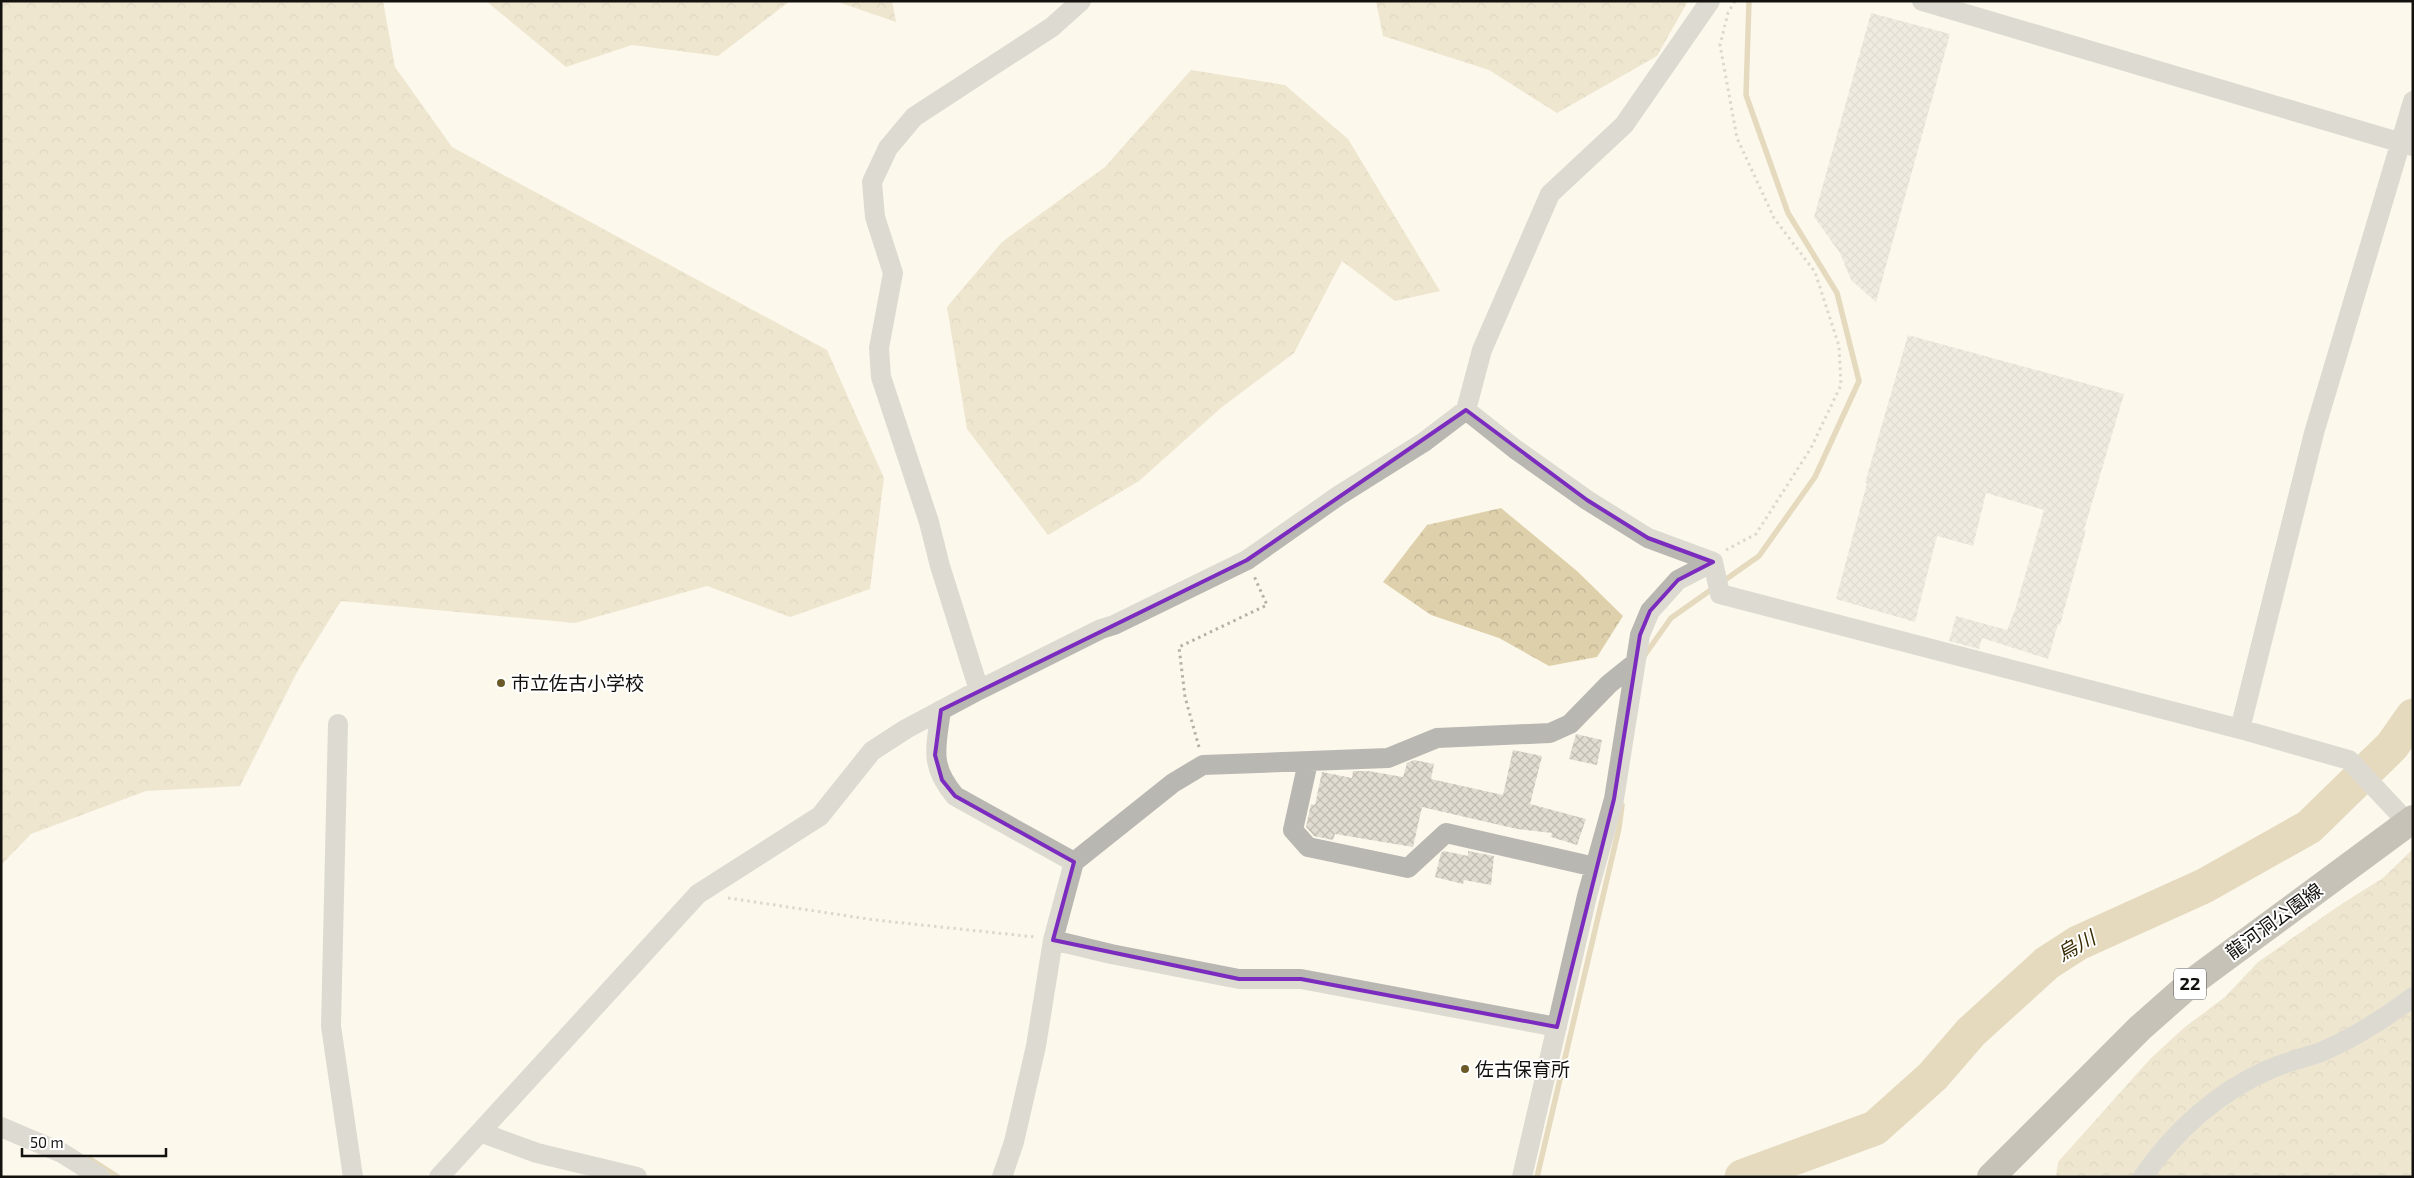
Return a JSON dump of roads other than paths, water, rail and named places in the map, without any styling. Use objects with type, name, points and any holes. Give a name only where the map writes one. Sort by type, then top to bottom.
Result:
[{"type":"main road","name":"龍河洞公園線","points":[[1991,1177],[2140,1028],[2191,983],[2411,821]]},
{"type":"street","points":[[979,690],[940,566],[929,522],[881,377],[879,348],[893,273],[875,217],[872,182],[888,148],[914,117],[1052,27],[1081,1]]},
{"type":"street","points":[[439,1177],[698,894],[820,816],[872,751],[979,690],[1101,629],[1114,625],[1247,560],[1338,496],[1424,442],[1466,410],[1482,350],[1550,194],[1624,125],[1710,1]]},
{"type":"street","points":[[1922,1],[2407,144]]},
{"type":"street","points":[[2240,729],[2314,433],[2407,144],[2413,101]]},
{"type":"street","points":[[1466,410],[1515,449],[1587,500],[1648,538],[1710,561]]},
{"type":"street","points":[[1710,561],[1720,594],[2240,729],[2349,760],[2411,821]]},
{"type":"street","points":[[1522,1177],[1595,866],[1614,799],[1640,635],[1650,611],[1678,580],[1710,561]]},
{"type":"street","points":[[1002,1177],[1014,1142],[1036,1046],[1053,940],[1074,862],[1173,783],[1203,765],[1388,758],[1437,738],[1550,733],[1570,724],[1609,684],[1635,663]]},
{"type":"street","points":[[942,710],[935,755],[942,780],[955,796],[1074,862]]},
{"type":"street","points":[[338,724],[331,1026],[353,1177]]},
{"type":"street","points":[[1308,762],[1293,830],[1308,847],[1408,868],[1446,833],[1595,866]]},
{"type":"street","points":[[1053,940],[1111,954],[1239,979],[1301,979],[1557,1027]]},
{"type":"street","points":[[2143,1177],[2159,1154],[2200,1112],[2240,1085],[2270,1069],[2322,1051],[2383,1019],[2413,997]]},
{"type":"street","points":[[1,1127],[62,1153],[100,1177]]},
{"type":"street","points":[[480,1132],[537,1154],[637,1177]]},
{"type":"waterway","points":[[1644,656],[1671,618],[1759,556],[1815,477],[1859,381],[1837,293],[1788,213],[1746,95],[1749,1]]},
{"type":"waterway","name":"烏川","points":[[1742,1177],[1875,1128],[1933,1076],[1971,1032],[2047,963],[2078,943],[2204,886],[2309,827],[2392,746],[2413,716]]},
{"type":"waterway","points":[[1537,1177],[1619,828],[1622,805]]},
{"type":"waterway","points":[[90,1159],[118,1177]]},
{"type":"place","name":"市立佐古小学校","points":[[501,683]]},
{"type":"place","name":"佐古保育所","points":[[1465,1069]]}]
